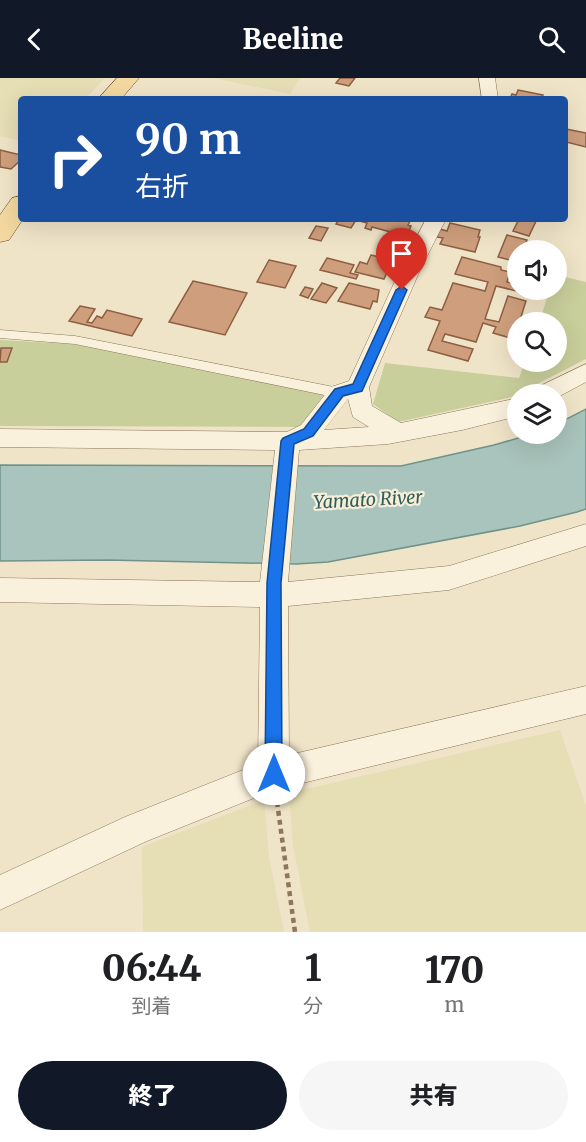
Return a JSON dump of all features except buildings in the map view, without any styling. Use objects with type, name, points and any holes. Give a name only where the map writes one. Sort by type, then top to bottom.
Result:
[{"type":"main road","points":[[112,96],[129,78]]},
{"type":"main road","points":[[0,234],[18,207]]},
{"type":"street","points":[[487,78],[490,96]]},
{"type":"street","points":[[287,446],[309,432],[348,390],[434,222]]},
{"type":"street","points":[[563,384],[586,372]]},
{"type":"street","points":[[348,390],[361,411],[398,433]]},
{"type":"street","points":[[0,438],[287,446],[398,433],[507,410]]},
{"type":"street","points":[[274,774],[274,589],[287,446]]},
{"type":"street","points":[[0,590],[274,589],[448,578],[586,535]]},
{"type":"street","points":[[0,893],[137,829],[274,774],[586,700]]},
{"type":"lane","points":[[0,334],[75,340],[348,390]]},
{"type":"path","points":[[274,774],[295,932]]},
{"type":"shaded area","points":[[0,78],[105,78],[88,96],[18,96],[18,140],[0,136]]},
{"type":"shaded area","points":[[213,78],[300,78],[290,94]]},
{"type":"shaded area","points":[[560,730],[586,806],[586,932],[310,932],[293,845],[289,793]]},
{"type":"shaded area","points":[[264,800],[269,857],[284,932],[143,932],[142,847]]},
{"type":"green space","points":[[567,277],[586,282],[586,359],[567,369],[567,312],[542,312],[547,300],[567,300]]},
{"type":"green space","points":[[0,340],[73,344],[327,391],[300,427],[0,426]]},
{"type":"green space","points":[[385,363],[519,378],[521,372],[561,372],[537,384],[507,384],[507,398],[398,422],[373,404]]},
{"type":"water","name":"Yamato River","points":[[586,409],[586,509],[577,512],[520,526],[328,562],[296,564],[107,560],[0,561],[0,465],[401,466],[507,441],[507,444],[567,444],[567,419]]},
{"type":"route","points":[[274,774],[274,583],[288,441],[309,432],[339,393],[358,387],[402,290]]}]
